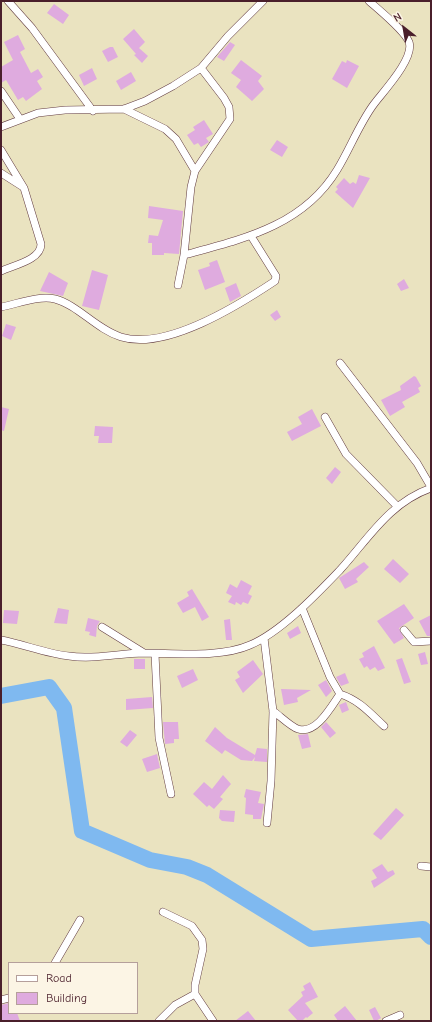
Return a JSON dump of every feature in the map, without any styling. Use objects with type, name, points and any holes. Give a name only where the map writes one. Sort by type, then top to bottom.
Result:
[{"type":"street","points":[[8,1],[36,33],[93,111]]},
{"type":"street","points":[[1,127],[38,112],[124,109],[145,101],[173,86],[201,68],[228,36],[263,1]]},
{"type":"street","points":[[184,255],[251,236],[305,208],[319,194],[336,172],[373,105],[394,79],[410,52],[410,43],[404,35],[369,1]]},
{"type":"street","points":[[178,285],[184,255],[191,186],[195,171],[230,119],[229,107],[201,68]]},
{"type":"street","points":[[1,91],[20,119]]},
{"type":"street","points":[[124,109],[165,129],[176,139],[195,171]]},
{"type":"street","points":[[1,150],[24,188],[41,244],[41,250],[37,256],[1,271]]},
{"type":"street","points":[[1,173],[24,188]]},
{"type":"street","points":[[1,307],[42,299],[55,299],[69,305],[104,330],[122,337],[144,339],[179,332],[209,320],[275,281],[276,276],[251,236]]},
{"type":"street","points":[[1,640],[68,656],[108,657],[144,653],[200,654],[249,646],[264,638],[302,608],[340,570],[397,506],[409,497],[431,487],[417,463],[340,363]]},
{"type":"street","points":[[325,417],[346,454],[397,506]]},
{"type":"street","points":[[302,608],[330,677],[340,694],[353,698],[361,703],[384,726]]},
{"type":"street","points":[[102,627],[144,653]]},
{"type":"street","points":[[404,630],[414,642],[431,641]]},
{"type":"street","points":[[264,638],[273,710],[271,781],[267,823]]},
{"type":"street","points":[[156,654],[158,738],[171,794]]},
{"type":"street","points":[[273,710],[296,729],[306,730],[315,726],[340,694]]},
{"type":"street","points":[[421,866],[431,866]]},
{"type":"street","points":[[163,912],[192,926],[202,940],[203,949],[195,985],[195,994],[213,1021]]},
{"type":"street","points":[[56,962],[80,920]]},
{"type":"street","points":[[159,1021],[175,1005],[195,994]]},
{"type":"street","points":[[386,1021],[400,1015]]},
{"type":"building","points":[[54,4],[69,15],[63,24],[47,13]]},
{"type":"building","points":[[134,29],[145,42],[139,48],[148,56],[142,63],[134,55],[136,54],[123,39]]},
{"type":"building","points":[[18,35],[25,49],[20,52],[31,73],[38,69],[43,77],[37,81],[42,89],[26,101],[23,97],[18,100],[6,80],[1,83],[1,67],[13,60],[4,42]]},
{"type":"building","points":[[230,42],[235,45],[224,61],[217,57]]},
{"type":"building","points":[[113,47],[118,57],[108,62],[102,51]]},
{"type":"building","points":[[241,60],[262,76],[258,81],[264,89],[252,101],[236,87],[241,80],[231,73]]},
{"type":"building","points":[[347,60],[359,66],[347,88],[332,79],[342,61],[346,63]]},
{"type":"building","points":[[92,68],[97,79],[84,86],[79,75]]},
{"type":"building","points":[[131,72],[136,81],[121,90],[116,81]]},
{"type":"building","points":[[204,120],[213,134],[206,138],[209,142],[201,147],[198,143],[194,145],[187,135],[195,130],[193,127]]},
{"type":"building","points":[[277,140],[288,147],[282,157],[270,150]]},
{"type":"building","points":[[359,175],[370,178],[353,208],[335,192],[338,189],[336,187],[344,178],[350,184],[353,182],[356,184]]},
{"type":"building","points":[[149,206],[183,211],[179,254],[164,253],[164,255],[152,255],[152,243],[148,243],[149,235],[158,236],[163,220],[148,218]]},
{"type":"building","points":[[217,260],[225,282],[205,290],[198,270],[210,266],[209,263]]},
{"type":"building","points":[[92,270],[108,275],[99,310],[82,306]]},
{"type":"building","points":[[49,272],[68,283],[63,296],[40,291]]},
{"type":"building","points":[[404,279],[409,288],[401,291],[397,284]]},
{"type":"building","points":[[236,283],[241,296],[230,302],[225,288]]},
{"type":"building","points":[[277,310],[281,317],[275,321],[270,315]]},
{"type":"building","points":[[6,324],[16,327],[11,340],[2,336]]},
{"type":"building","points":[[414,376],[421,386],[418,388],[420,392],[402,402],[405,407],[390,416],[381,400],[401,390],[400,386]]},
{"type":"building","points":[[1,407],[9,409],[4,431],[1,430]]},
{"type":"building","points":[[312,409],[321,426],[292,441],[287,432],[302,424],[298,417]]},
{"type":"building","points":[[95,426],[113,427],[112,443],[98,443],[99,436],[94,436]]},
{"type":"building","points":[[335,467],[341,472],[332,484],[326,478]]},
{"type":"building","points":[[393,559],[409,574],[400,583],[384,569]]},
{"type":"building","points":[[364,562],[369,567],[356,579],[358,582],[345,589],[339,578]]},
{"type":"building","points":[[241,580],[252,586],[248,594],[252,596],[248,604],[243,602],[241,605],[236,602],[235,605],[228,602],[232,596],[226,593],[230,584],[237,588]]},
{"type":"building","points":[[192,589],[209,617],[202,621],[195,607],[183,613],[177,603],[189,596],[187,592]]},
{"type":"building","points":[[404,604],[414,618],[399,628],[404,638],[394,644],[377,621]]},
{"type":"building","points":[[58,608],[69,610],[67,624],[54,623]]},
{"type":"building","points":[[4,610],[19,611],[17,624],[3,623]]},
{"type":"building","points":[[431,615],[431,636],[427,636],[419,621]]},
{"type":"building","points":[[88,618],[100,621],[97,626],[96,637],[89,635],[90,632],[85,631]]},
{"type":"building","points":[[230,619],[232,640],[226,640],[224,620]]},
{"type":"building","points":[[298,626],[301,633],[290,639],[287,633]]},
{"type":"building","points":[[374,646],[385,668],[378,671],[375,667],[370,670],[367,666],[364,668],[359,659],[364,657],[362,653]]},
{"type":"building","points":[[425,652],[428,664],[421,665],[418,654]]},
{"type":"building","points":[[402,658],[411,682],[404,684],[396,660]]},
{"type":"building","points":[[134,659],[145,659],[145,669],[134,669]]},
{"type":"building","points":[[253,660],[263,674],[243,693],[235,680],[240,677],[237,672]]},
{"type":"building","points":[[193,669],[198,680],[182,688],[177,676]]},
{"type":"building","points":[[345,673],[349,683],[341,686],[336,677]]},
{"type":"building","points":[[326,680],[332,691],[326,697],[318,685]]},
{"type":"building","points":[[281,689],[311,690],[297,698],[298,702],[284,705]]},
{"type":"building","points":[[152,697],[153,708],[126,710],[126,699]]},
{"type":"building","points":[[346,702],[349,710],[342,713],[339,705]]},
{"type":"building","points":[[163,722],[178,722],[179,739],[174,739],[174,743],[165,744]]},
{"type":"building","points":[[326,722],[336,733],[330,738],[321,727]]},
{"type":"building","points":[[215,727],[227,738],[255,755],[257,748],[267,749],[267,762],[254,761],[255,757],[252,761],[241,760],[225,750],[222,754],[205,741]]},
{"type":"building","points":[[130,730],[137,735],[127,747],[120,742]]},
{"type":"building","points":[[308,734],[311,747],[302,749],[298,735]]},
{"type":"building","points":[[157,754],[160,768],[147,772],[142,759]]},
{"type":"building","points":[[223,775],[231,784],[220,797],[223,799],[214,809],[209,805],[207,807],[193,794],[204,782],[212,789]]},
{"type":"building","points":[[246,789],[261,792],[258,803],[264,804],[261,819],[253,819],[253,815],[245,814],[246,798],[244,797]]},
{"type":"building","points":[[396,808],[404,815],[381,840],[373,834]]},
{"type":"building","points":[[220,810],[235,811],[234,822],[222,821],[219,818]]},
{"type":"building","points":[[382,864],[388,872],[393,870],[395,874],[374,888],[371,881],[377,878],[372,870]]},
{"type":"building","points":[[310,982],[318,997],[305,1003],[313,1013],[302,1021],[298,1021],[288,1010],[303,996],[301,992],[305,990],[303,986]]},
{"type":"building","points":[[8,1003],[8,1014],[17,1014],[20,1021],[2,1021],[1,1005]]},
{"type":"building","points":[[345,1006],[357,1021],[338,1021],[334,1015]]},
{"type":"building","points":[[375,1007],[381,1018],[374,1021],[369,1010]]},
{"type":"building","points":[[248,1011],[256,1021],[235,1021]]},
{"type":"waterway","points":[[1,696],[49,687],[64,708],[82,831],[150,860],[187,867],[207,875],[311,939],[423,929],[431,937]]}]
